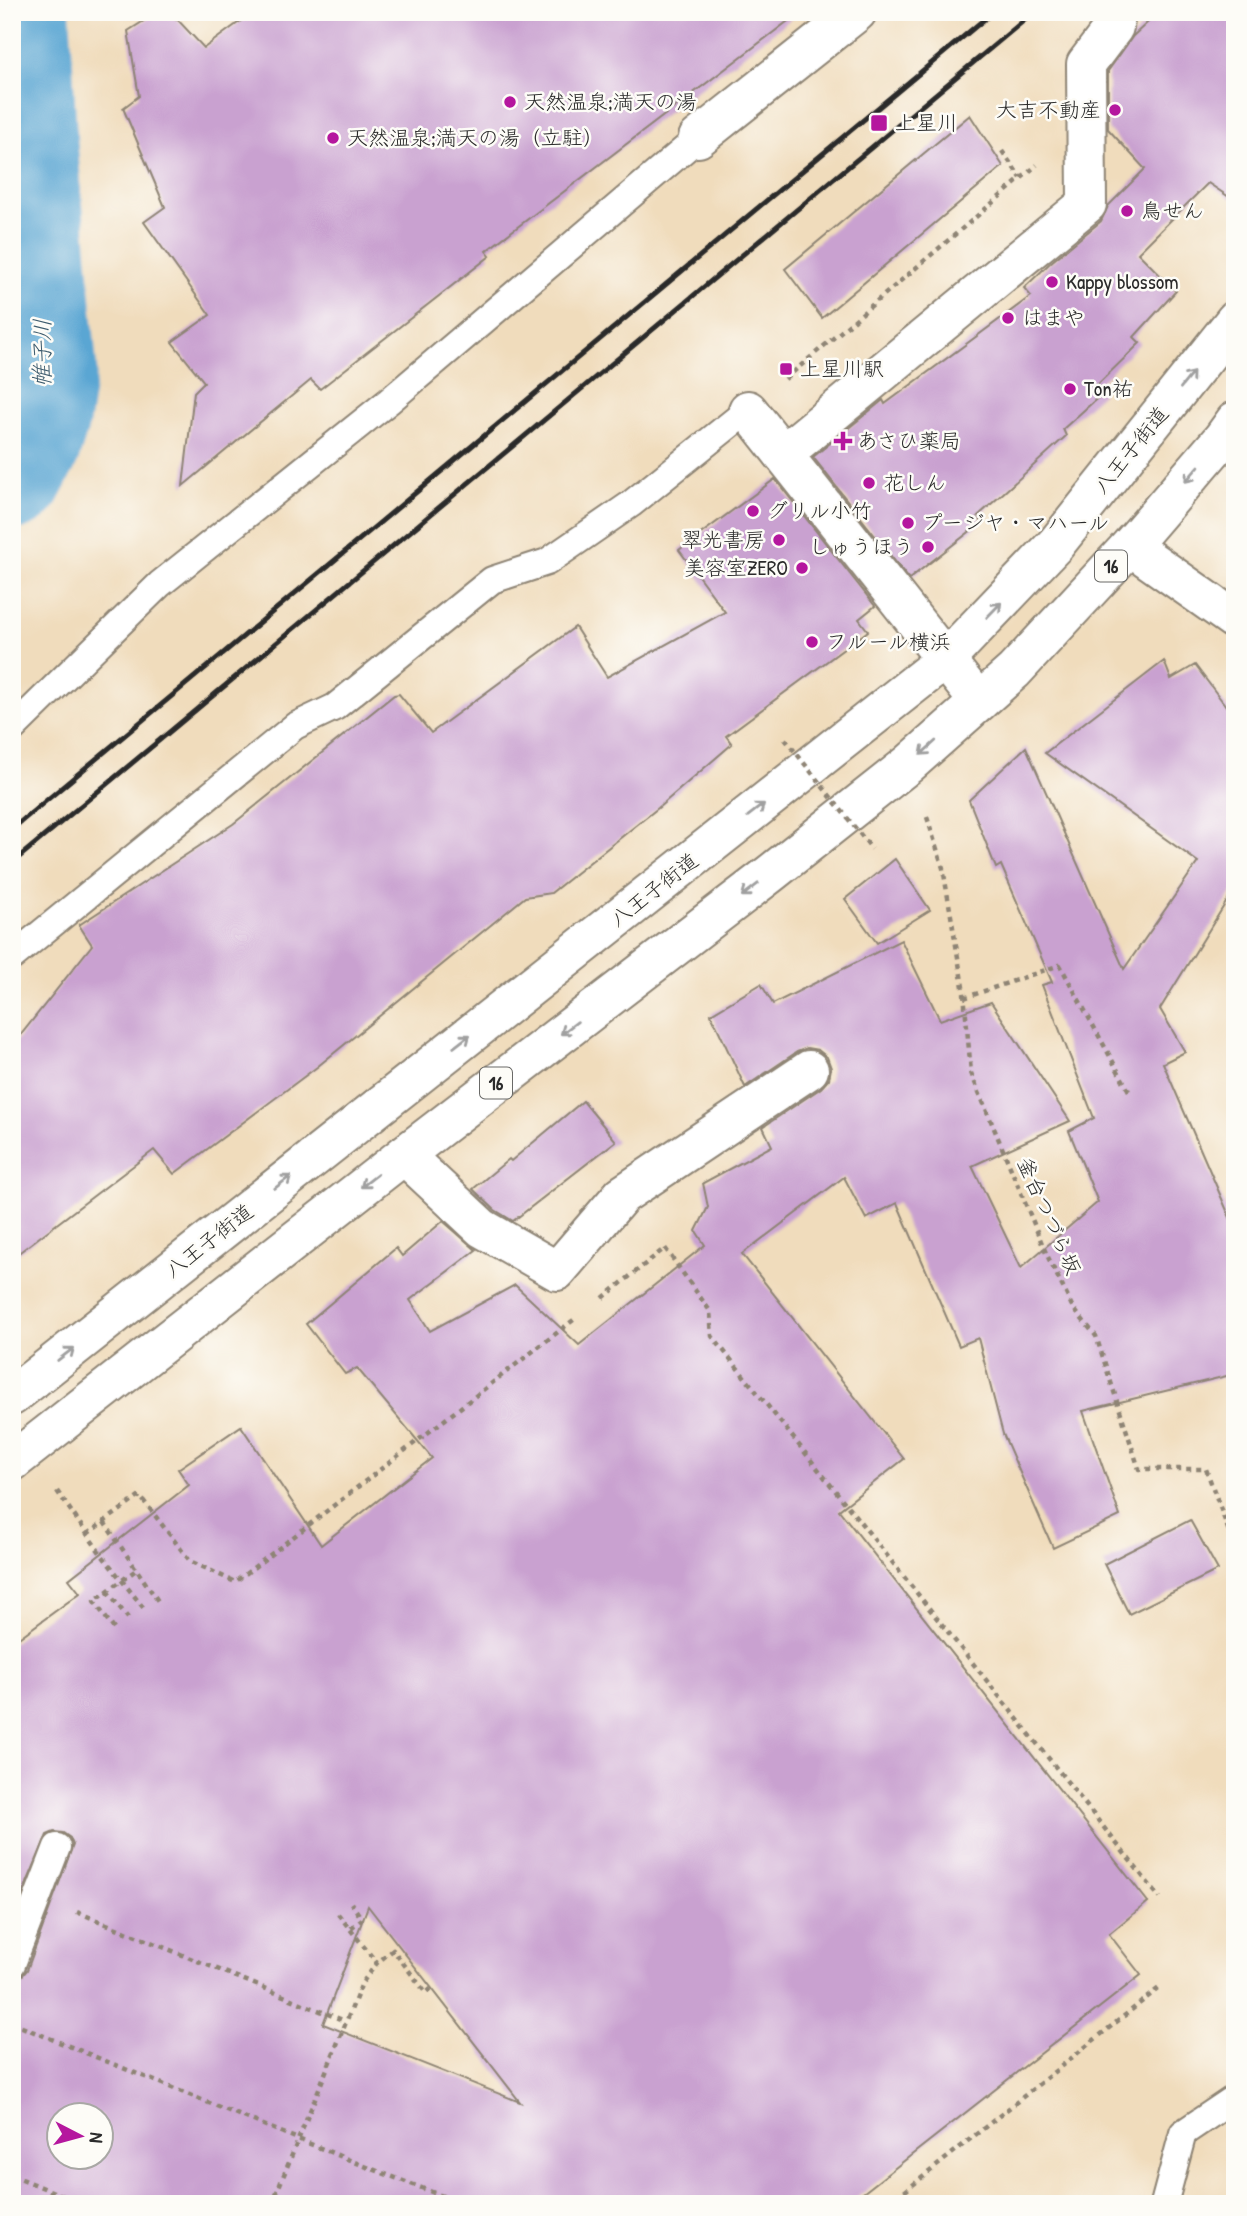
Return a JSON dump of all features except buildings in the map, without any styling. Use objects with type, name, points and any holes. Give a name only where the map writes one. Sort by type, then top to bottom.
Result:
[{"type":"main road","points":[[698,138],[857,12]]},
{"type":"main road","points":[[783,454],[1087,204],[1086,64],[1114,27],[1116,12]]},
{"type":"main road","name":"八王子街道","points":[[12,1396],[946,659],[1056,544],[1235,320]]},
{"type":"main road","points":[[748,410],[979,702]]},
{"type":"main road","name":"16","points":[[12,1462],[404,1154],[909,765],[1014,671],[1130,546],[1235,421]]},
{"type":"main road","points":[[1130,546],[1235,620]]},
{"type":"main road","points":[[404,1154],[482,1228],[557,1271],[622,1195],[809,1070]]},
{"type":"lane","points":[[12,729],[160,584],[388,401],[698,138]]},
{"type":"lane","points":[[12,957],[295,726],[335,707],[492,580],[547,562],[631,504],[748,410]]},
{"type":"lane","points":[[12,1964],[57,1847]]},
{"type":"lane","points":[[1164,2204],[1182,2133],[1235,2098]]},
{"type":"path","points":[[748,410],[1086,123]]},
{"type":"path","points":[[1002,151],[1021,178]]},
{"type":"path","points":[[785,739],[872,849]]},
{"type":"path","name":"釜台つづら坂","points":[[927,817],[943,867],[964,998],[971,1073],[1046,1253],[1073,1308],[1096,1336],[1139,1469],[1206,1469],[1235,1548]]},
{"type":"path","points":[[964,998],[1060,965],[1129,1091]]},
{"type":"path","points":[[596,1303],[665,1248],[710,1311],[712,1336],[1160,1898]]},
{"type":"path","points":[[87,1534],[140,1496],[190,1561],[235,1581],[584,1312]]},
{"type":"path","points":[[57,1491],[146,1611]]},
{"type":"path","points":[[104,1522],[158,1601]]},
{"type":"path","points":[[114,1629],[94,1601],[136,1570]]},
{"type":"path","points":[[107,1591],[128,1618]]},
{"type":"path","points":[[351,1903],[362,1919],[351,1928]]},
{"type":"path","points":[[338,1914],[377,1962]]},
{"type":"path","points":[[117,1928],[345,2021]]},
{"type":"path","points":[[272,2204],[345,2021],[362,1983],[377,1962],[393,1950],[426,1993],[432,1988]]},
{"type":"path","points":[[889,2204],[1159,1989]]},
{"type":"path","points":[[12,2023],[463,2204]]},
{"type":"path","points":[[12,2175],[83,2204]]},
{"type":"waterway","name":"帷子川","points":[[12,479],[30,445],[39,416],[46,369],[26,138],[19,12]]},
{"type":"railway","points":[[12,829],[993,12]]},
{"type":"railway","points":[[12,863],[1034,12]]},
{"type":"place","name":"天然温泉;満天の湯","points":[[510,102]]},
{"type":"place","name":"大吉不動産","points":[[1115,110]]},
{"type":"place","name":"上星川","points":[[879,123]]},
{"type":"place","name":"天然温泉;満天の湯（立駐）","points":[[333,138]]},
{"type":"place","name":"鳥せん","points":[[1127,211]]},
{"type":"place","name":"Kappy blossom","points":[[1052,282]]},
{"type":"place","name":"はまや","points":[[1008,318]]},
{"type":"place","name":"上星川駅","points":[[786,369]]},
{"type":"place","name":"Ton祐","points":[[1070,389]]},
{"type":"place","name":"あさひ薬局","points":[[843,441]]},
{"type":"place","name":"花しん","points":[[869,483]]},
{"type":"place","name":"グリル小竹","points":[[753,511]]},
{"type":"place","name":"プージヤ・マハール","points":[[908,523]]},
{"type":"place","name":"翠光書房","points":[[779,540]]},
{"type":"place","name":"しゅうほう","points":[[928,547]]},
{"type":"place","name":"美容室ZERO","points":[[802,568]]},
{"type":"place","name":"フルール横浜","points":[[812,642]]}]
